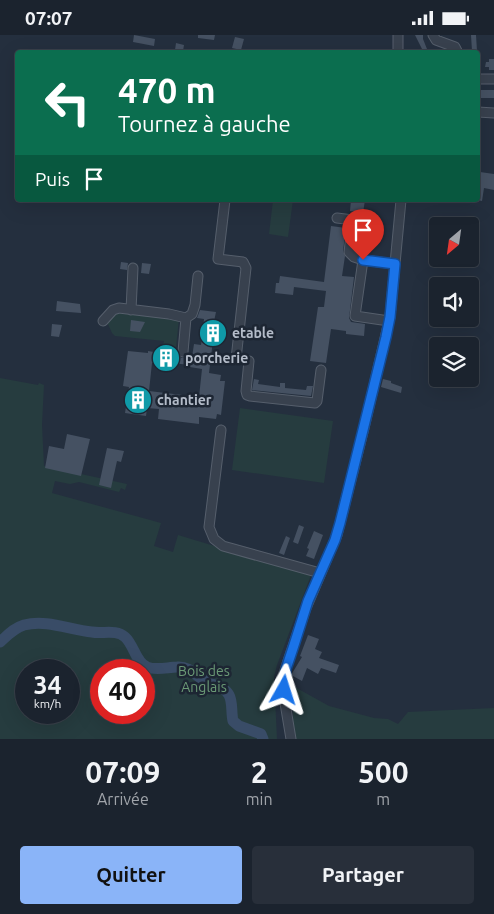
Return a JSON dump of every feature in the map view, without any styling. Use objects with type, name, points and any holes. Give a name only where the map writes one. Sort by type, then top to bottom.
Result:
[{"type":"street","points":[[398,35],[398,50]]},
{"type":"street","points":[[433,35],[436,40],[455,47],[456,50]]},
{"type":"street","points":[[480,79],[494,79]]},
{"type":"street","points":[[480,112],[494,113]]},
{"type":"street","points":[[225,202],[218,259],[243,262],[246,269],[236,359]]},
{"type":"street","points":[[291,739],[284,690],[284,673],[306,608],[335,540],[340,523],[389,321],[401,202]]},
{"type":"street","points":[[337,218],[352,220],[349,252],[354,257],[395,264]]},
{"type":"street","points":[[363,260],[355,316],[389,321]]},
{"type":"street","points":[[131,310],[132,268]]},
{"type":"street","points":[[103,321],[112,310],[169,314],[186,318],[192,314],[195,305],[198,276]]},
{"type":"street","points":[[183,352],[186,318]]},
{"type":"street","points":[[249,361],[246,391],[250,397],[315,403],[317,401],[321,370]]},
{"type":"street","points":[[221,430],[209,527],[214,539],[224,546],[320,573]]},
{"type":"green space","points":[[273,202],[293,202],[288,237],[269,234]]},
{"type":"green space","points":[[115,311],[179,319],[176,347],[163,345],[164,341],[115,336],[107,322]]},
{"type":"green space","name":"Bois des Anglais","points":[[0,378],[44,385],[42,425],[44,466],[127,484],[125,490],[121,488],[119,492],[79,482],[70,484],[55,481],[52,493],[161,523],[154,546],[173,552],[178,535],[311,575],[274,677],[277,739],[0,739]]},
{"type":"green space","points":[[240,408],[333,421],[324,483],[232,470]]},
{"type":"green space","points":[[293,686],[329,706],[374,718],[388,719],[398,724],[408,712],[494,708],[494,739],[293,739]]},
{"type":"building","points":[[134,35],[155,39],[154,46],[133,42]]},
{"type":"building","points":[[198,35],[215,35],[214,40],[198,38]]},
{"type":"building","points":[[415,35],[423,35],[427,49],[422,50]]},
{"type":"building","points":[[471,35],[476,35],[477,50],[472,50]]},
{"type":"building","points":[[235,37],[244,39],[241,50],[232,48]]},
{"type":"building","points":[[176,43],[184,45],[183,50],[175,50]]},
{"type":"building","points":[[489,59],[494,59],[494,70],[489,70],[489,67],[485,67]]},
{"type":"building","points":[[481,90],[494,90],[494,98],[481,98]]},
{"type":"building","points":[[480,172],[494,174],[494,190],[484,188],[482,201],[480,200]]},
{"type":"building","points":[[351,202],[365,202],[363,213],[350,211]]},
{"type":"building","points":[[331,226],[346,228],[342,276],[354,277],[349,318],[351,322],[365,324],[364,336],[346,334],[346,331],[331,329],[326,363],[310,361],[318,307],[324,307],[326,291],[294,287],[293,295],[275,293],[276,283],[279,283],[280,276],[324,282]]},
{"type":"building","points":[[121,262],[128,263],[127,270],[120,269]]},
{"type":"building","points":[[142,263],[151,264],[149,274],[141,273]]},
{"type":"building","points":[[57,301],[80,304],[81,313],[56,311]]},
{"type":"building","points":[[200,310],[216,312],[213,326],[223,327],[221,341],[213,340],[209,373],[221,375],[220,381],[225,381],[221,415],[217,414],[216,419],[199,417],[199,424],[158,419],[159,409],[147,408],[146,416],[125,413],[129,387],[123,386],[128,351],[148,353],[148,351],[182,358],[192,357],[194,344],[201,345],[202,339],[204,319],[197,318]],"holes":[[[162,362],[190,365],[190,367],[202,369],[199,397],[149,391],[152,363],[161,364]]]},
{"type":"building","points":[[131,320],[145,322],[140,332],[130,331]]},
{"type":"building","points":[[52,324],[62,325],[59,337],[51,336]]},
{"type":"building","points":[[254,379],[259,380],[258,384],[280,387],[280,383],[285,383],[285,388],[306,390],[307,386],[313,386],[311,396],[252,390]]},
{"type":"building","points":[[383,379],[402,387],[401,393],[381,387]]},
{"type":"building","points":[[67,434],[90,439],[81,476],[45,468],[49,446],[64,449]]},
{"type":"building","points":[[107,448],[124,451],[121,462],[117,461],[111,488],[99,485]]},
{"type":"building","points":[[299,525],[304,527],[298,544],[293,542]]},
{"type":"building","points":[[314,531],[323,535],[314,559],[306,556]]},
{"type":"building","points":[[286,536],[290,538],[284,555],[279,553]]},
{"type":"building","points":[[308,635],[319,639],[315,649],[322,652],[319,658],[339,665],[336,673],[321,668],[318,674],[307,668],[302,681],[291,675],[302,657],[300,656]]},
{"type":"waterway","points":[[0,642],[17,628],[33,623],[50,624],[92,632],[118,633],[128,640],[143,665],[155,669],[186,668],[203,680],[225,690],[230,698],[233,721],[239,726],[261,734],[263,739]]},
{"type":"place","name":"etable","points":[[213,333]]},
{"type":"place","name":"porcherie","points":[[166,358]]},
{"type":"place","name":"chantier","points":[[138,400]]},
{"type":"route","points":[[284,690],[286,669],[308,601],[335,540],[340,523],[389,321],[395,264],[363,260]]}]
